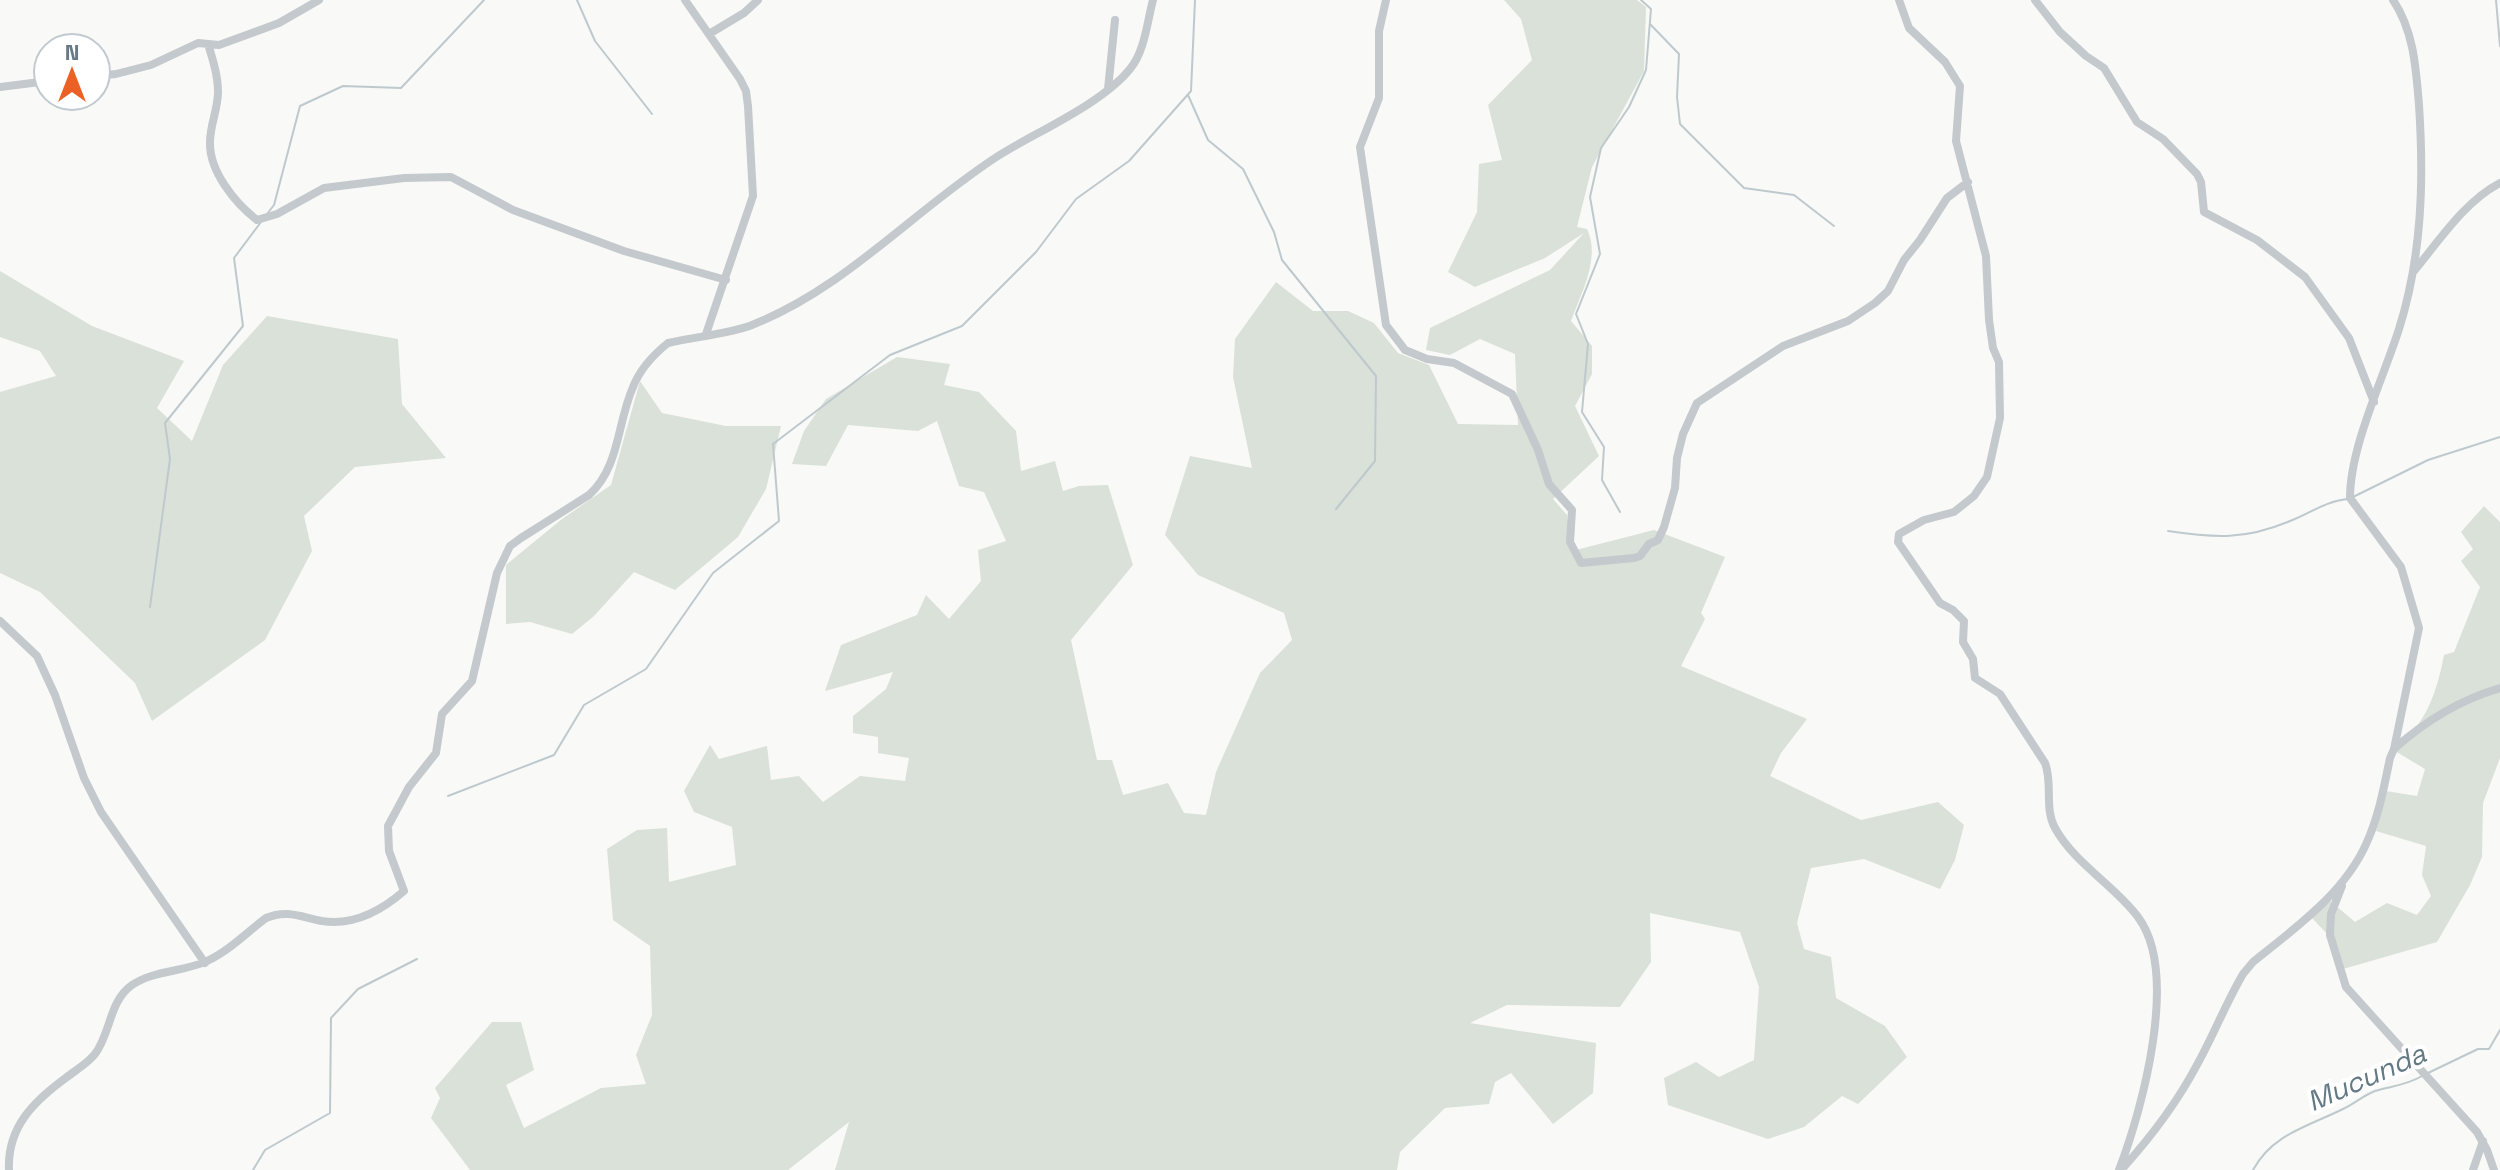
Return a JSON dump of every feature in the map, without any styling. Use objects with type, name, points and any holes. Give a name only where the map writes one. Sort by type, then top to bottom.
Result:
[{"type":"street","points":[[112,74],[151,65],[198,43],[219,45],[279,23],[319,0]]},
{"type":"street","points":[[685,0],[740,79],[748,106],[753,196],[706,334]]},
{"type":"street","points":[[709,34],[744,13],[758,0]]},
{"type":"street","points":[[9,1170],[9,1153],[16,1127],[36,1102],[94,1055],[121,995],[141,980],[205,963],[276,914],[288,912],[338,922],[357,920],[386,905],[404,891],[389,851],[388,826],[409,787],[436,753],[442,714],[472,681],[490,596],[510,546],[598,487],[608,474],[633,387],[642,370],[668,343],[756,323],[834,281],[965,179],[1108,89],[1134,64],[1153,0]]},
{"type":"street","points":[[1386,0],[1379,31],[1379,98],[1360,147],[1386,325],[1405,350],[1427,359],[1454,363],[1512,394],[1538,450],[1549,484],[1572,510],[1570,542],[1581,563],[1634,558],[1658,540],[1675,488],[1677,458],[1683,434],[1697,403],[1789,343],[1848,321],[1875,303],[1888,291],[1904,260],[1947,198],[1968,182]]},
{"type":"street","points":[[1899,0],[1909,28],[1945,62],[1958,79],[1960,96],[1956,141],[1986,256],[1989,320],[1993,348],[1999,362],[2000,418],[1987,477],[1974,496],[1954,512],[1924,520],[1906,528],[1897,537],[1940,603],[1964,621],[1963,642],[1973,659],[1975,678],[2000,694],[2045,763],[2054,827],[2086,865],[2139,918],[2149,934],[2158,976],[2151,1054],[2120,1170]]},
{"type":"street","points":[[2035,0],[2060,32],[2104,68],[2137,122],[2163,139],[2197,174],[2201,182],[2204,212],[2257,240],[2305,277],[2349,338],[2374,402]]},
{"type":"street","points":[[2393,0],[2405,21],[2416,67],[2421,212],[2413,271],[2400,326],[2353,473],[2350,498],[2401,567],[2419,628],[2394,749],[2367,843],[2344,880],[2331,914],[2330,935],[2346,987],[2469,1123],[2483,1141],[2494,1170]]},
{"type":"street","points":[[1108,89],[1115,20]]},
{"type":"street","points":[[208,44],[217,74],[218,95],[209,144],[222,181],[241,208],[257,220],[277,214],[324,188],[404,178],[451,177],[532,217],[624,251],[726,280]]},
{"type":"street","points":[[0,87],[32,83]]},
{"type":"street","points":[[2413,271],[2473,203],[2486,190],[2500,183]]},
{"type":"street","points":[[0,621],[37,656],[55,695],[84,778],[101,812],[205,963]]},
{"type":"street","points":[[2394,749],[2418,727],[2439,714],[2500,688]]},
{"type":"street","points":[[2120,1170],[2148,1140],[2177,1100],[2243,974],[2344,880]]},
{"type":"street","points":[[2473,1170],[2483,1141]]},
{"type":"shaded area","points":[[1504,0],[1637,0],[1646,7],[1644,71],[1592,167],[1577,227],[1587,229],[1592,252],[1588,275],[1571,321],[1592,346],[1592,374],[1575,406],[1599,456],[1553,499],[1567,515],[1572,551],[1654,530],[1725,557],[1701,613],[1705,619],[1681,666],[1807,719],[1781,753],[1770,776],[1861,820],[1938,802],[1964,825],[1955,860],[1940,889],[1864,859],[1811,868],[1797,923],[1804,949],[1831,957],[1836,998],[1885,1026],[1907,1057],[1858,1104],[1842,1096],[1804,1127],[1768,1139],[1668,1105],[1664,1078],[1696,1062],[1719,1077],[1754,1060],[1759,987],[1740,932],[1650,913],[1651,962],[1620,1007],[1507,1005],[1470,1023],[1596,1043],[1593,1093],[1553,1124],[1511,1073],[1495,1082],[1489,1104],[1445,1108],[1400,1152],[1397,1170],[835,1170],[849,1122],[788,1170],[470,1170],[431,1118],[440,1098],[435,1088],[492,1022],[521,1022],[534,1070],[506,1085],[524,1128],[601,1088],[646,1084],[636,1055],[652,1015],[650,946],[613,920],[607,849],[637,830],[667,828],[669,882],[736,865],[732,827],[694,812],[684,791],[710,745],[719,759],[767,746],[771,780],[799,776],[823,802],[860,776],[905,781],[909,758],[878,753],[878,737],[853,733],[853,716],[886,689],[893,672],[825,691],[841,645],[917,615],[926,595],[949,619],[981,581],[978,550],[1006,541],[984,492],[959,486],[937,421],[918,431],[848,425],[826,466],[792,464],[804,431],[826,399],[897,357],[950,364],[944,385],[979,392],[1016,431],[1021,471],[1055,461],[1063,491],[1079,486],[1108,485],[1133,565],[1071,640],[1097,760],[1112,760],[1123,795],[1168,783],[1184,813],[1206,815],[1216,772],[1260,673],[1292,640],[1284,613],[1198,575],[1165,535],[1190,456],[1252,468],[1233,377],[1235,339],[1276,282],[1313,311],[1348,311],[1374,323],[1398,353],[1429,365],[1458,424],[1518,425],[1515,354],[1480,339],[1450,355],[1426,350],[1430,328],[1550,270],[1584,233],[1545,258],[1475,287],[1448,272],[1477,212],[1479,164],[1502,160],[1488,105],[1532,60],[1521,19]]},
{"type":"shaded area","points":[[0,271],[92,326],[184,361],[157,408],[192,441],[223,365],[267,316],[398,339],[402,404],[446,458],[355,467],[304,516],[312,551],[265,640],[152,721],[135,683],[40,592],[0,573],[0,392],[56,376],[40,351],[0,337]]},
{"type":"shaded area","points":[[640,381],[662,413],[726,426],[781,426],[766,489],[738,537],[675,590],[634,572],[594,616],[572,634],[530,622],[506,624],[506,565],[562,519],[611,485]]},
{"type":"shaded area","points":[[2484,506],[2500,522],[2500,758],[2483,803],[2482,857],[2470,885],[2437,942],[2343,969],[2330,937],[2312,918],[2329,900],[2355,922],[2387,903],[2417,915],[2431,896],[2422,875],[2426,846],[2376,831],[2386,791],[2417,796],[2425,769],[2395,751],[2415,730],[2428,708],[2444,655],[2454,652],[2480,587],[2461,561],[2473,549],[2461,532]]},
{"type":"waterway","points":[[267,214],[274,205],[300,106],[343,86],[401,88],[484,0]]},
{"type":"waterway","points":[[577,0],[595,41],[652,114]]},
{"type":"waterway","points":[[448,796],[554,755],[584,705],[646,669],[713,573],[779,521],[773,444],[890,355],[962,326],[1036,252],[1076,199],[1129,161],[1191,91],[1195,0]]},
{"type":"waterway","points":[[1620,512],[1602,480],[1604,447],[1582,412],[1588,344],[1576,314],[1600,254],[1590,197],[1601,148],[1629,107],[1646,70],[1651,9],[1641,0]]},
{"type":"waterway","name":"Mucunda","points":[[2496,0],[2500,46]]},
{"type":"waterway","points":[[1650,24],[1679,54],[1677,97],[1680,124],[1744,188],[1794,195],[1834,226]]},
{"type":"waterway","points":[[1188,95],[1208,140],[1243,169],[1274,232],[1282,260],[1376,376],[1375,461],[1336,509]]},
{"type":"waterway","points":[[150,607],[170,459],[165,423],[243,326],[234,258],[261,222]]},
{"type":"waterway","points":[[2353,497],[2428,460],[2500,437]]},
{"type":"waterway","points":[[2168,531],[2215,536],[2259,532],[2347,499]]},
{"type":"waterway","points":[[253,1170],[265,1150],[330,1113],[331,1018],[358,989],[417,959]]},
{"type":"waterway","name":"Mucunda","points":[[2428,1073],[2478,1049],[2489,1049],[2500,1030]]},
{"type":"waterway","name":"Mucunda","points":[[2253,1170],[2270,1148],[2292,1132],[2371,1093],[2422,1076]]}]
